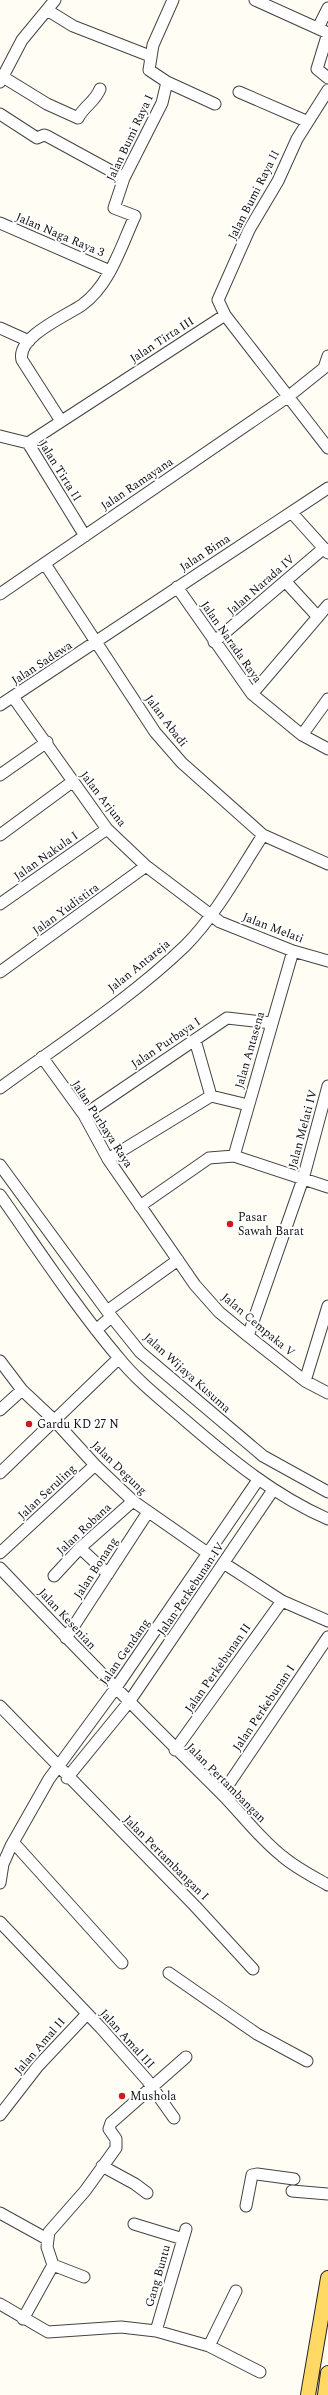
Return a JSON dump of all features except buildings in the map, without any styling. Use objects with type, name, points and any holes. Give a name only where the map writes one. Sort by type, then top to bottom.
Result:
[{"type":"main road","points":[[308,2395],[328,2278]]},
{"type":"main road","points":[[325,2395],[328,2373]]},
{"type":"street","points":[[55,0],[22,40],[1,80],[46,104],[78,118],[82,110],[95,100],[100,89]]},
{"type":"street","points":[[173,0],[150,56],[149,70],[167,82],[215,104]]},
{"type":"street","points":[[255,0],[323,30]]},
{"type":"street","points":[[328,8],[317,69],[328,78]]},
{"type":"street","points":[[47,10],[72,26],[150,56]]},
{"type":"street","name":"Jalan Bumi Raya I","points":[[29,341],[83,304],[91,297],[110,271],[135,216],[114,208],[124,178],[162,103],[167,82]]},
{"type":"street","name":"Jalan Bumi Raya II","points":[[224,315],[218,300],[249,230],[278,181],[306,121],[328,90]]},
{"type":"street","points":[[239,92],[306,121]]},
{"type":"street","points":[[0,114],[37,138],[44,135],[47,136],[124,178]]},
{"type":"street","name":"Jalan Naga Raya 3","points":[[0,224],[110,271]]},
{"type":"street","points":[[224,315],[289,396],[328,448]]},
{"type":"street","name":"Jalan Tirta III","points":[[28,443],[224,315]]},
{"type":"street","points":[[0,328],[29,341],[22,353],[22,360],[62,421]]},
{"type":"street","name":"Jalan Ramayana","points":[[0,594],[289,396],[324,368],[328,356]]},
{"type":"street","name":"Jalan Tirta II","points":[[0,436],[28,443],[85,536]]},
{"type":"street","name":"Jalan Bima","points":[[97,642],[177,587],[328,488]]},
{"type":"street","points":[[292,513],[326,551]]},
{"type":"street","name":"Jalan Narada IV","points":[[214,642],[285,581],[326,551]]},
{"type":"street","name":"Jalan Abadi","points":[[45,564],[161,739],[206,785],[263,835],[327,861]]},
{"type":"street","points":[[285,581],[318,617]]},
{"type":"street","name":"Jalan Narada Raya","points":[[177,587],[214,642],[252,694],[302,735],[328,750]]},
{"type":"street","points":[[252,694],[328,605]]},
{"type":"street","name":"Jalan Sadewa","points":[[0,705],[97,642]]},
{"type":"street","name":"Jalan Arjuna","points":[[13,697],[47,742],[72,782],[107,829],[146,866],[210,916]]},
{"type":"street","points":[[302,735],[328,699]]},
{"type":"street","points":[[0,776],[47,742]]},
{"type":"street","points":[[0,835],[72,782]]},
{"type":"street","name":"Jalan Nakula I","points":[[0,904],[107,829]]},
{"type":"street","name":"Jalan Antareja","points":[[0,1088],[147,979],[185,945],[210,916],[263,835]]},
{"type":"street","name":"Jalan Yudistira","points":[[0,972],[146,866]]},
{"type":"street","name":"Jalan Melati","points":[[210,916],[220,922],[294,951],[328,961]]},
{"type":"street","name":"Jalan Antasena","points":[[234,1156],[271,1023],[294,951]]},
{"type":"street","name":"Jalan Purbaya I","points":[[84,1115],[227,1018],[271,1023]]},
{"type":"street","points":[[195,1040],[211,1096]]},
{"type":"street","name":"Jalan Purbaya Raya","points":[[42,1057],[84,1115],[108,1159],[140,1206]]},
{"type":"street","name":"Jalan Melati IV","points":[[248,1336],[303,1179],[328,1086]]},
{"type":"street","points":[[108,1159],[211,1096],[248,1104]]},
{"type":"street","points":[[140,1206],[209,1158],[234,1156],[328,1188]]},
{"type":"street","name":"Jalan Wijaya Kusuma","points":[[0,1165],[109,1314],[140,1352],[263,1456],[328,1492]]},
{"type":"street","points":[[0,1195],[96,1330],[119,1358],[160,1399],[258,1480],[273,1490],[328,1519]]},
{"type":"street","name":"Jalan Cempaka V","points":[[140,1206],[195,1285],[219,1312],[305,1381],[328,1393]]},
{"type":"street","points":[[96,1330],[109,1314],[178,1260]]},
{"type":"street","points":[[305,1381],[328,1306]]},
{"type":"street","points":[[0,1473],[119,1358]]},
{"type":"street","name":"Jalan Degung","points":[[0,1361],[22,1390],[54,1420],[95,1465],[133,1501],[209,1554]]},
{"type":"street","points":[[0,1410],[22,1390]]},
{"type":"street","name":"Jalan Seruling","points":[[0,1553],[95,1465]]},
{"type":"street","name":"Jalan Gendang","points":[[0,1883],[3,1864],[12,1844],[57,1767],[115,1689],[209,1554],[258,1480]]},
{"type":"street","name":"Jalan Perkebunan IV","points":[[129,1702],[225,1564],[273,1490]]},
{"type":"street","name":"Jalan Robana","points":[[54,1576],[80,1548],[133,1501]]},
{"type":"street","name":"Jalan Bonang","points":[[66,1638],[148,1512]]},
{"type":"street","points":[[80,1548],[108,1574]]},
{"type":"street","points":[[225,1564],[282,1601],[328,1621]]},
{"type":"street","name":"Jalan Kesenian","points":[[0,1568],[115,1689]]},
{"type":"street","name":"Jalan Perkebunan II","points":[[175,1750],[282,1601]]},
{"type":"street","name":"Jalan Perkebunan I","points":[[222,1794],[328,1637]]},
{"type":"street","name":"Jalan Pertambangan","points":[[115,1689],[175,1750],[222,1794],[281,1856],[304,1872],[328,1885]]},
{"type":"street","points":[[67,1778],[129,1702]]},
{"type":"street","points":[[0,1706],[57,1767]]},
{"type":"street","name":"Jalan Pertambangan I","points":[[57,1767],[195,1906],[253,1969]]},
{"type":"street","points":[[12,1844],[122,1963]]},
{"type":"street","name":"Jalan Amal III","points":[[0,1922],[87,2014],[152,2088],[111,2123],[109,2129],[116,2139],[117,2144],[84,2191],[50,2232],[47,2239]]},
{"type":"street","points":[[169,1973],[257,2034],[308,2061]]},
{"type":"street","name":"Jalan Amal II","points":[[0,2115],[38,2066],[87,2014]]},
{"type":"street","points":[[174,2118],[152,2088],[186,2057]]},
{"type":"street","points":[[102,2166],[135,2184],[146,2193]]},
{"type":"street","points":[[246,2206],[252,2175],[257,2174],[294,2179]]},
{"type":"street","points":[[292,2191],[328,2194]]},
{"type":"street","points":[[0,2213],[47,2239],[47,2247],[54,2265],[84,2277]]},
{"type":"street","name":"Gang Buntu","points":[[134,2224],[184,2234],[156,2331]]},
{"type":"street","points":[[23,2319],[54,2265]]},
{"type":"street","points":[[209,2346],[236,2291]]},
{"type":"street","points":[[0,2304],[23,2319],[51,2333],[121,2327],[156,2331],[209,2346],[260,2372]]},
{"type":"place","name":"Pasar Sawah Barat","points":[[230,1224]]},
{"type":"place","name":"Gardu KD 27 N","points":[[29,1424]]},
{"type":"place","name":"Mushola","points":[[122,2096]]}]
